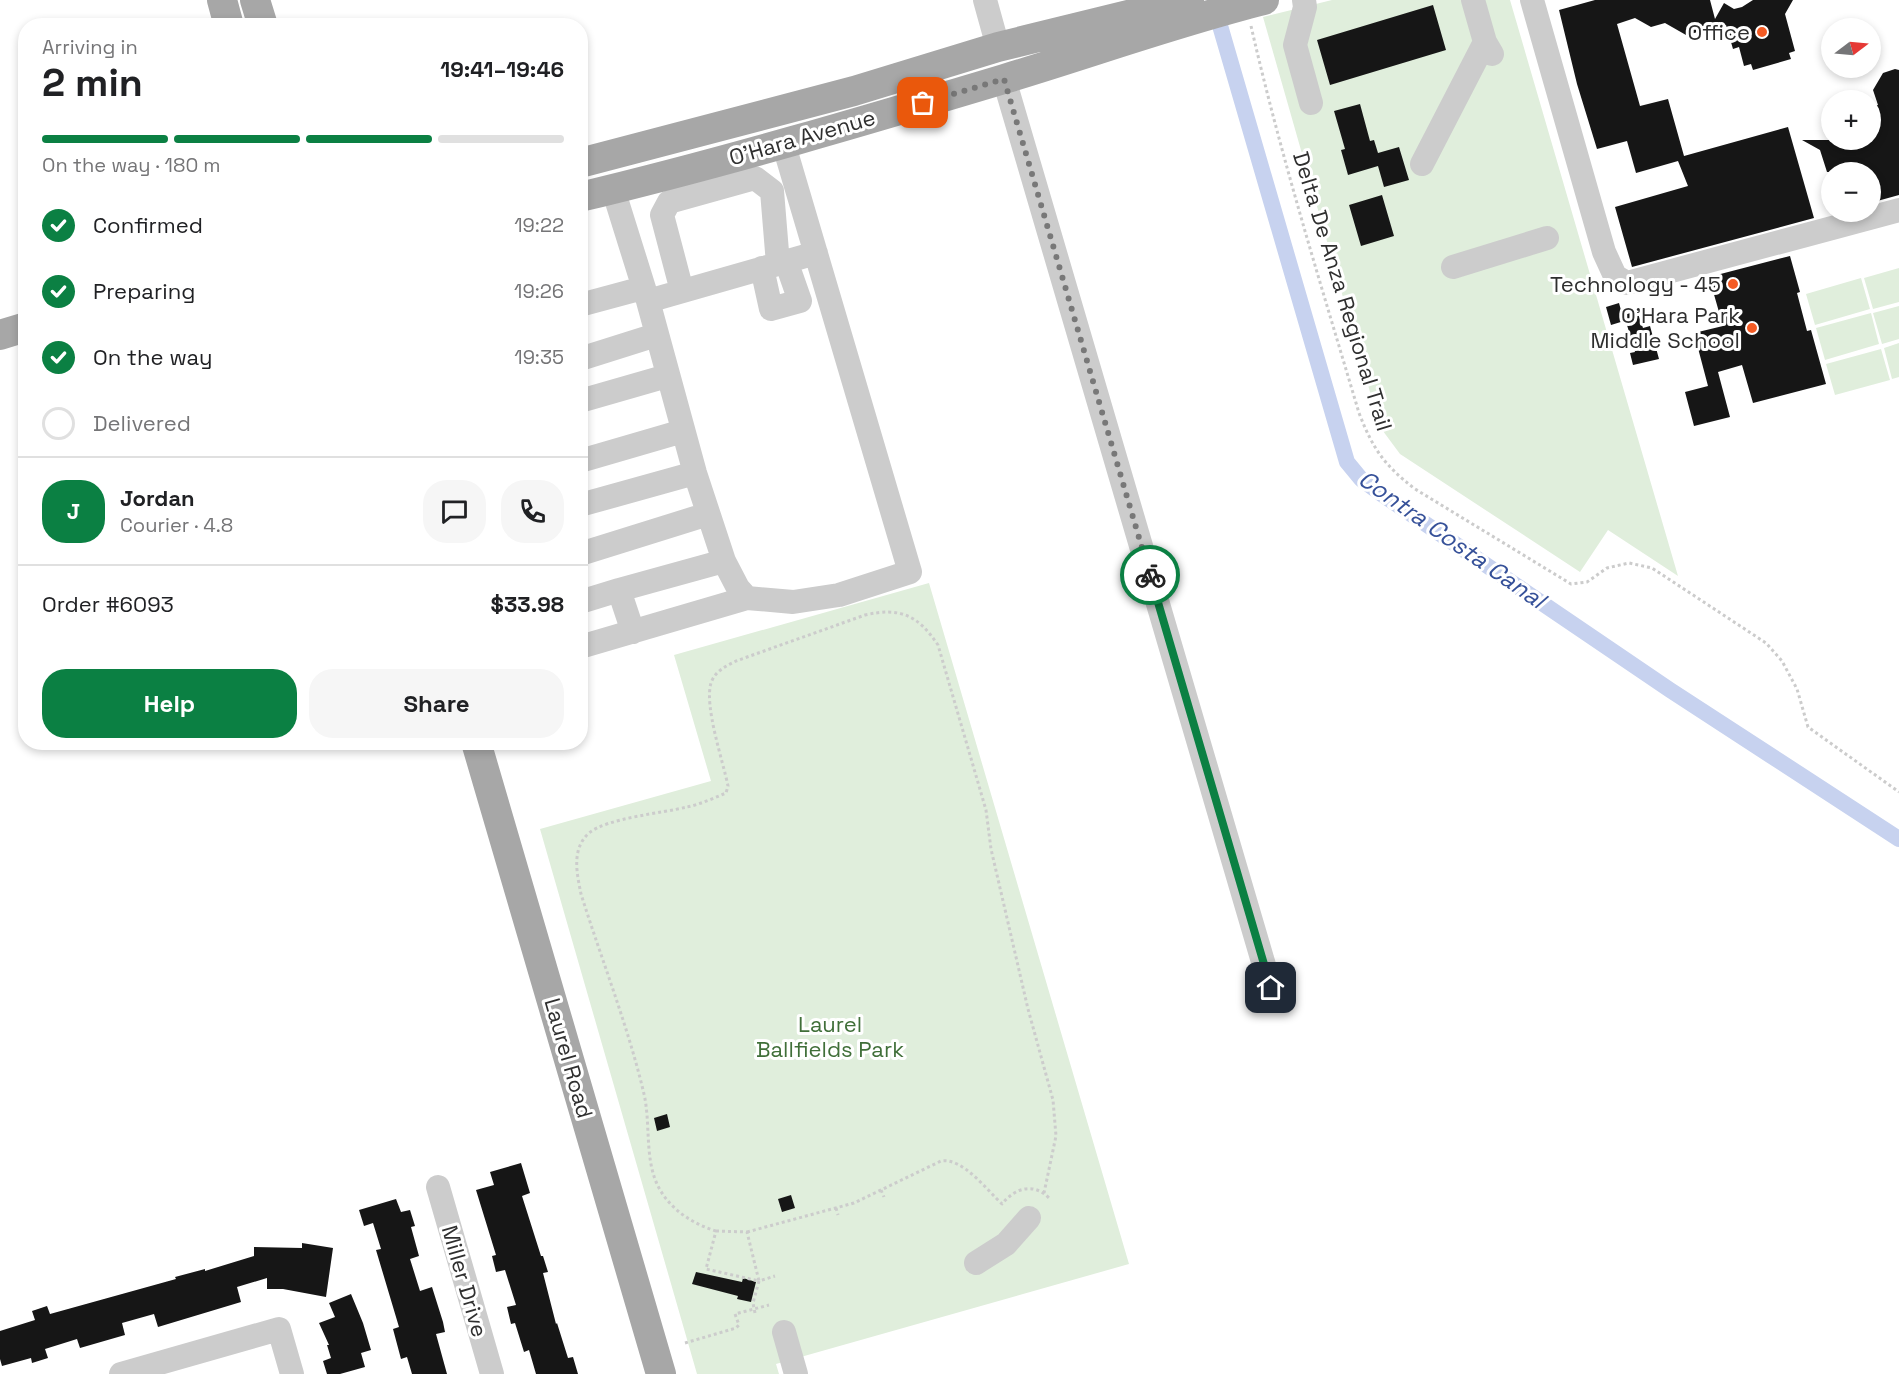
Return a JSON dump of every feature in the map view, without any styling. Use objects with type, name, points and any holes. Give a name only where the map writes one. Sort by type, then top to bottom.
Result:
[{"type":"main road","points":[[222,0],[227,18]]},
{"type":"main road","points":[[255,0],[261,18]]},
{"type":"main road","name":"O'Hara Avenue","points":[[588,160],[854,91],[998,47],[1227,8]]},
{"type":"main road","name":"O'Hara Avenue","points":[[588,195],[1004,79],[1227,8]]},
{"type":"main road","points":[[0,335],[18,329]]},
{"type":"main road","name":"Laurel Road","points":[[478,750],[661,1374]]},
{"type":"street","points":[[985,0],[998,47]]},
{"type":"street","points":[[1304,0],[1305,7],[1295,45],[1311,103]]},
{"type":"street","points":[[1422,164],[1489,48],[1474,0]]},
{"type":"street","points":[[1532,0],[1604,252],[1616,276],[1627,283],[1899,210]]},
{"type":"street","points":[[1004,79],[1271,988]]},
{"type":"street","points":[[588,645],[747,598],[793,602],[839,595],[910,573],[783,142]]},
{"type":"street","points":[[682,291],[662,215],[669,202],[755,178],[762,182],[771,190],[775,264]]},
{"type":"street","points":[[612,189],[645,294],[708,514],[724,561],[738,588],[747,598]]},
{"type":"street","points":[[1453,267],[1546,238]]},
{"type":"street","points":[[588,303],[682,291],[816,253]]},
{"type":"street","points":[[588,356],[656,335]]},
{"type":"street","points":[[588,399],[667,376]]},
{"type":"street","points":[[588,459],[683,431]]},
{"type":"street","points":[[588,503],[695,473]]},
{"type":"street","points":[[588,552],[708,514]]},
{"type":"street","points":[[588,600],[724,561]]},
{"type":"street","points":[[619,590],[633,632]]},
{"type":"street","name":"Miller Drive","points":[[438,1187],[492,1374]]},
{"type":"street","points":[[976,1263],[1006,1244],[1029,1218]]},
{"type":"street","points":[[121,1374],[279,1329],[292,1374]]},
{"type":"street","points":[[784,1332],[796,1374]]},
{"type":"path","name":"Delta De Anza Regional Trail","points":[[1227,8],[1262,74],[1359,413],[1380,457],[1415,489],[1571,584],[1587,582],[1607,568],[1629,563],[1652,568],[1766,643],[1782,661],[1797,689],[1808,727],[1899,792]]},
{"type":"path","points":[[1044,1193],[1056,1136],[1053,1100],[991,849],[986,810],[938,645],[927,629],[913,618],[899,612],[883,611],[865,615],[747,657],[720,669],[712,682],[709,701],[728,786],[726,793],[688,807],[608,824],[589,833],[577,853],[576,872],[581,894],[625,1024],[644,1095],[649,1150],[660,1190],[685,1217],[703,1227],[747,1232],[854,1203],[948,1159],[958,1162],[1002,1204],[1018,1189],[1028,1188],[1044,1193],[1049,1198]]},
{"type":"path","points":[[926,1168],[930,1174]]},
{"type":"path","points":[[881,1190],[884,1197]]},
{"type":"path","points":[[836,1208],[838,1215]]},
{"type":"path","points":[[716,1230],[706,1269],[759,1281],[775,1276]]},
{"type":"path","points":[[747,1232],[759,1281],[753,1303],[754,1311]]},
{"type":"path","points":[[685,1343],[736,1328],[739,1325],[735,1314],[754,1311],[769,1305]]},
{"type":"green space","points":[[1332,0],[1510,0],[1678,576],[1608,530],[1580,572],[1400,454],[1380,427],[1263,17]]},
{"type":"green space","points":[[1899,268],[1899,302],[1873,309],[1864,278]]},
{"type":"green space","points":[[1861,278],[1870,309],[1815,325],[1806,294]]},
{"type":"green space","points":[[1899,306],[1899,339],[1882,344],[1873,313]]},
{"type":"green space","points":[[1871,313],[1879,344],[1825,360],[1816,328]]},
{"type":"green space","points":[[1899,343],[1899,377],[1892,379],[1884,348]]},
{"type":"green space","points":[[1881,349],[1890,380],[1835,395],[1826,364]]},
{"type":"green space","name":"Laurel Ballfields Park","points":[[929,583],[1129,1264],[776,1364],[779,1374],[697,1374],[540,829],[711,781],[674,655]]},
{"type":"building","points":[[1595,0],[1710,0],[1715,19],[1724,3],[1734,9],[1753,0],[1793,0],[1785,14],[1795,51],[1789,53],[1791,59],[1753,70],[1751,64],[1744,66],[1739,47],[1733,49],[1726,25],[1686,35],[1665,23],[1651,27],[1635,18],[1617,24],[1640,106],[1668,99],[1684,156],[1788,127],[1814,218],[1632,267],[1615,207],[1688,186],[1678,161],[1636,173],[1627,141],[1597,149],[1577,84],[1559,10]]},
{"type":"building","points":[[1433,5],[1446,50],[1330,85],[1317,40]]},
{"type":"building","points":[[1899,70],[1899,195],[1881,200],[1881,162],[1824,162],[1820,150],[1802,140],[1821,140],[1821,150],[1881,150],[1881,90],[1873,90],[1883,73]]},
{"type":"building","points":[[1360,104],[1370,141],[1374,140],[1378,153],[1399,147],[1409,180],[1384,187],[1378,166],[1348,175],[1341,150],[1345,149],[1334,111]]},
{"type":"building","points":[[1382,195],[1394,236],[1361,246],[1349,205]]},
{"type":"building","points":[[1790,256],[1807,331],[1811,330],[1826,384],[1753,403],[1742,365],[1718,372],[1730,417],[1694,426],[1685,392],[1708,386],[1694,333],[1723,326],[1709,277]]},
{"type":"building","points":[[1619,303],[1624,321],[1611,325],[1606,307]]},
{"type":"building","points":[[1637,311],[1643,328],[1650,326],[1659,359],[1633,365],[1630,353],[1635,352],[1624,315]]},
{"type":"building","points":[[667,1114],[670,1127],[657,1131],[654,1118]]},
{"type":"building","points":[[521,1163],[530,1193],[522,1196],[548,1272],[543,1273],[556,1324],[568,1358],[573,1357],[578,1374],[536,1374],[529,1350],[524,1352],[515,1323],[511,1324],[507,1307],[516,1305],[505,1270],[496,1272],[492,1256],[496,1255],[476,1190],[494,1185],[490,1172]]},
{"type":"building","points":[[791,1195],[795,1208],[782,1212],[778,1199]]},
{"type":"building","points":[[396,1199],[401,1212],[410,1210],[415,1226],[411,1227],[419,1256],[410,1259],[420,1291],[432,1287],[443,1322],[445,1332],[436,1334],[447,1374],[412,1374],[407,1357],[401,1359],[393,1329],[399,1327],[376,1250],[381,1249],[373,1223],[364,1226],[359,1210]]},
{"type":"building","points":[[302,1243],[333,1248],[326,1297],[283,1289],[267,1289],[267,1278],[237,1287],[241,1302],[158,1327],[154,1314],[122,1323],[125,1335],[80,1348],[77,1339],[45,1349],[48,1358],[32,1363],[31,1358],[2,1366],[0,1331],[35,1320],[32,1311],[47,1306],[50,1314],[176,1279],[175,1277],[205,1269],[205,1271],[254,1256],[254,1247],[302,1248]]},
{"type":"building","points":[[696,1272],[742,1282],[743,1278],[756,1282],[751,1302],[737,1299],[738,1296],[692,1284]]},
{"type":"building","points":[[351,1294],[371,1350],[361,1353],[365,1367],[340,1374],[327,1374],[323,1361],[331,1358],[327,1345],[329,1345],[319,1323],[335,1317],[329,1303]]},
{"type":"waterway","name":"Contra Costa Canal","points":[[1214,5],[1347,462],[1361,479],[1383,495],[1670,690],[1899,839]]},
{"type":"way so far","points":[[923,103],[1004,79],[1150,575]]},
{"type":"place","name":"Office","points":[[1762,32]]},
{"type":"place","name":"Technology - 45","points":[[1733,284]]},
{"type":"place","name":"O'Hara Park Middle School","points":[[1752,328]]},
{"type":"route","points":[[1150,575],[1271,988]]}]
